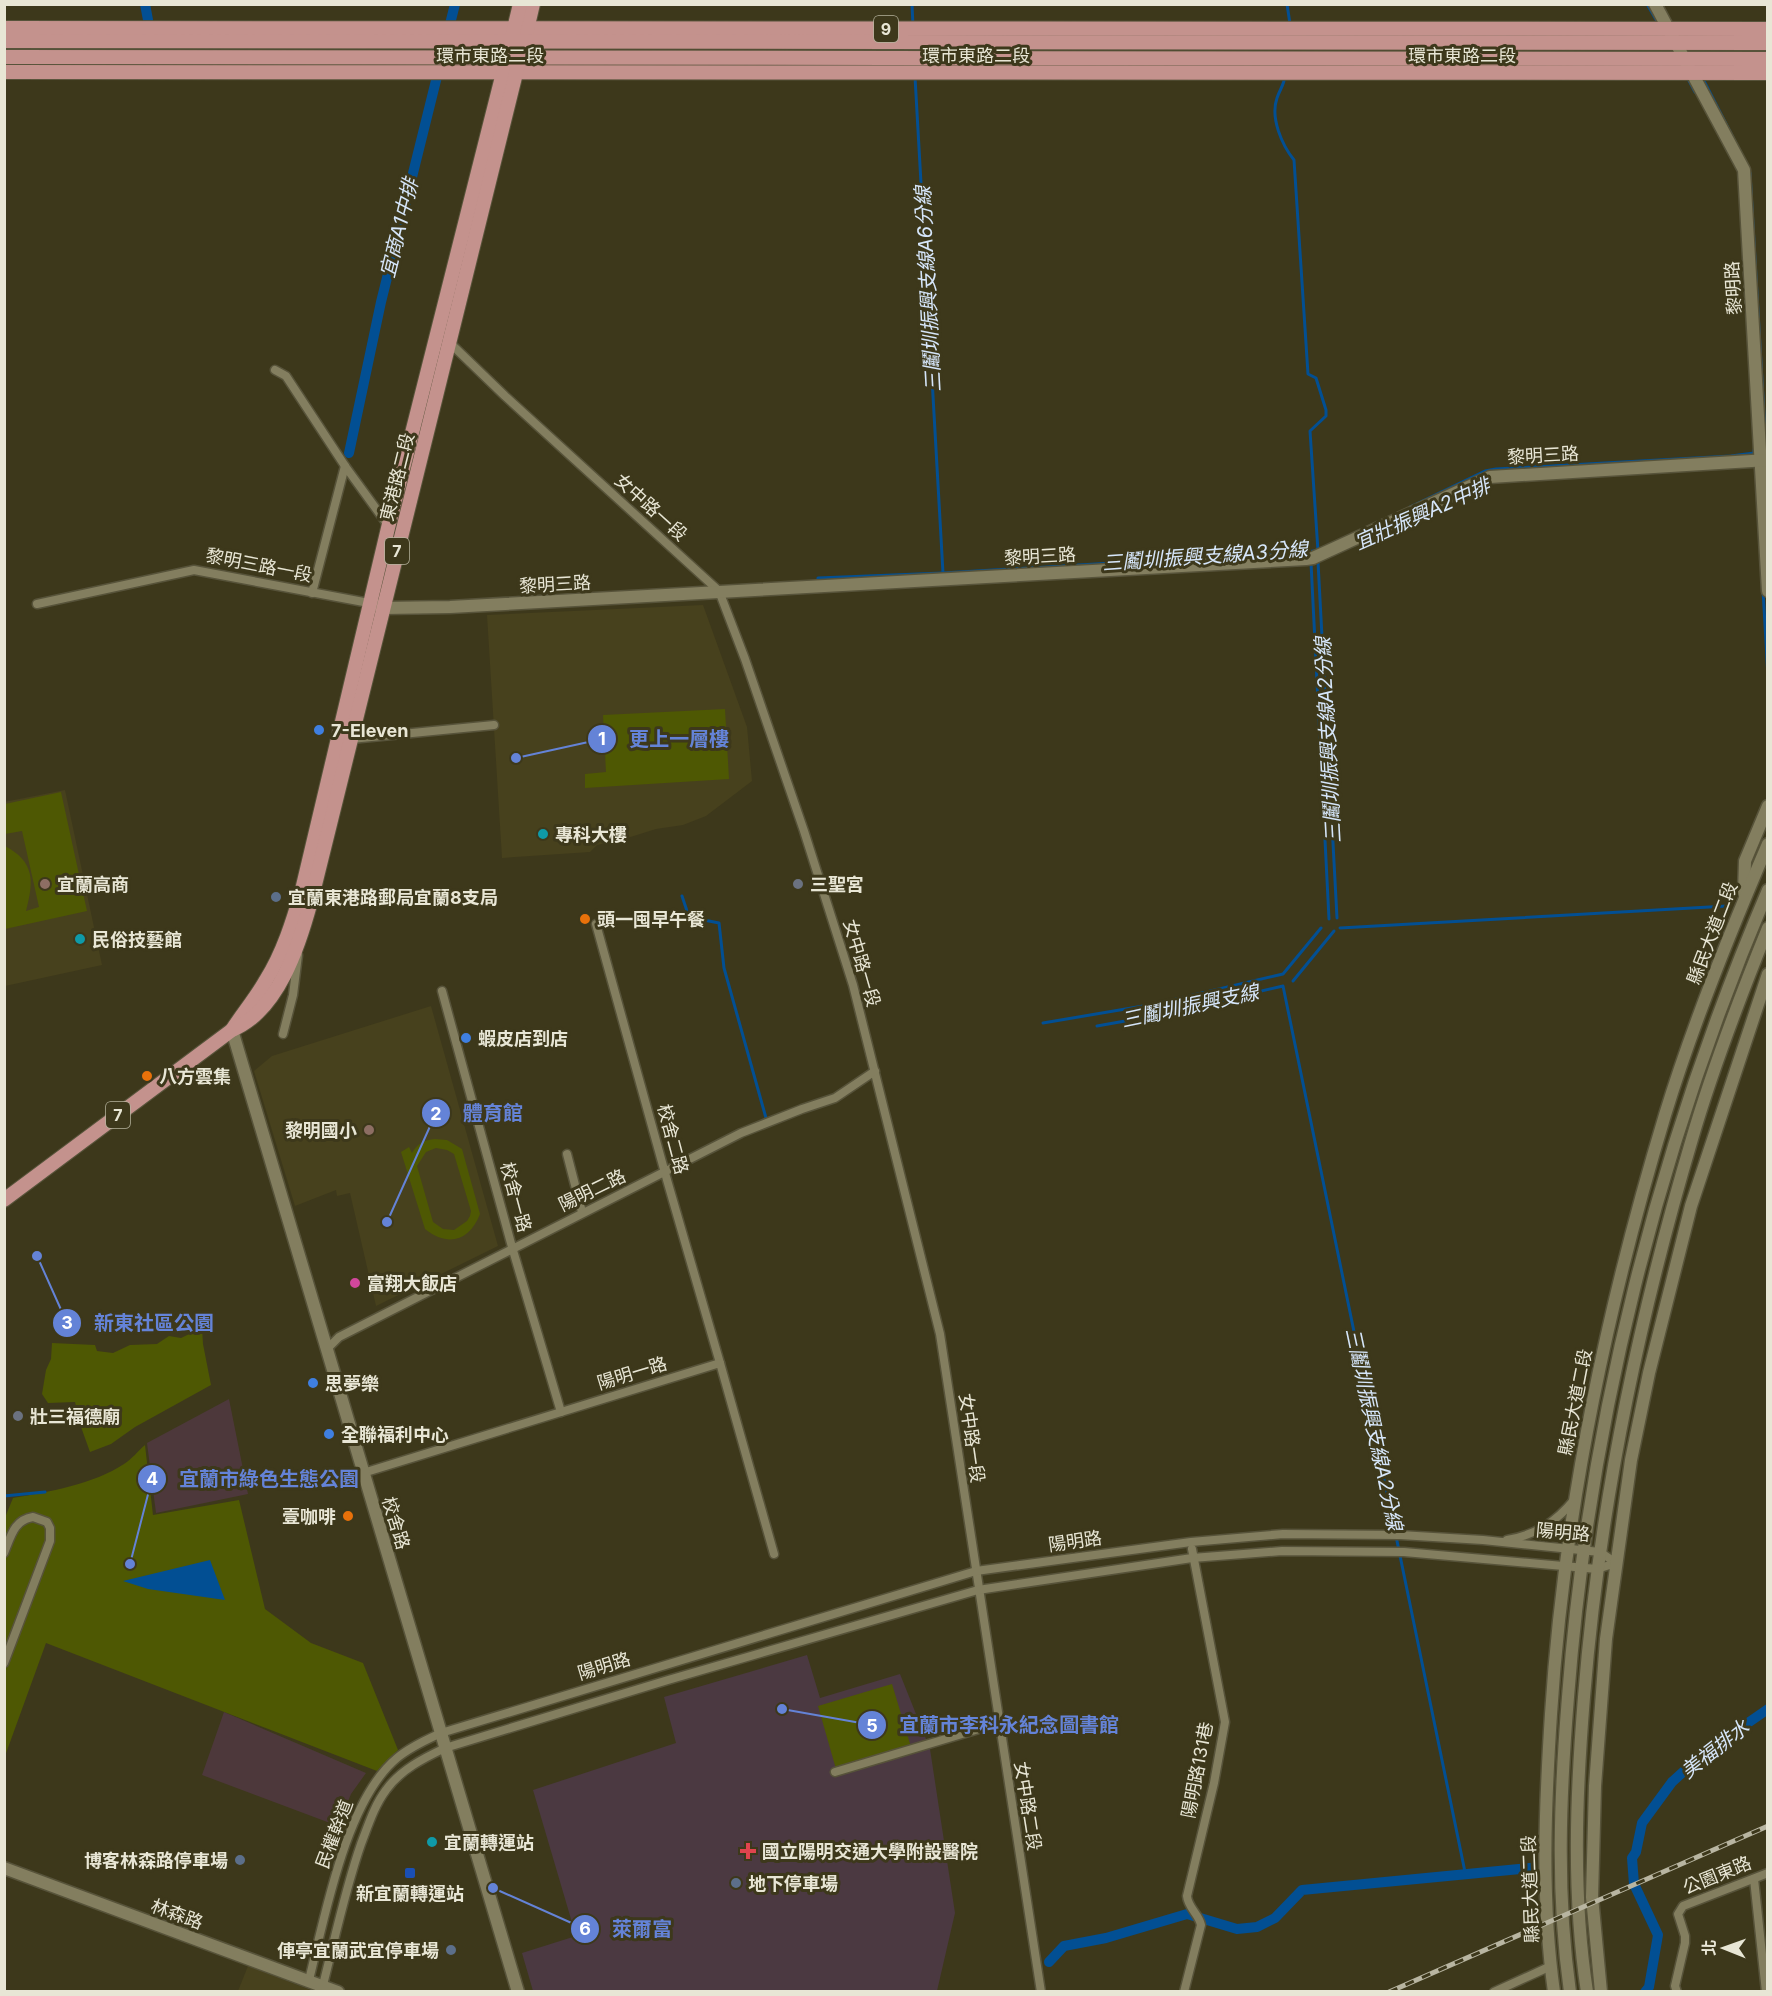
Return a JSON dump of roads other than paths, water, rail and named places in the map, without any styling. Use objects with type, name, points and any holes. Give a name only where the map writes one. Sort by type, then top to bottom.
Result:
[{"type":"main road","name":"7","points":[[516,44],[520,4]]},
{"type":"main road","name":"7","points":[[516,44],[533,4]]},
{"type":"main road","name":"環市東路二段","points":[[4,28],[516,44],[1767,58]]},
{"type":"main road","name":"環市東路二段","points":[[4,57],[179,57],[516,44],[1767,29]]},
{"type":"main road","name":"環市東路二段","points":[[4,41],[179,34]]},
{"type":"main road","points":[[179,34],[179,72]]},
{"type":"main road","name":"環市東路二段","points":[[516,44],[1767,43]]},
{"type":"main road","name":"東港路二段","points":[[232,1030],[267,979],[290,932],[376,605],[402,531],[449,342],[516,44]]},
{"type":"main road","name":"環市東路二段","points":[[4,72],[1767,73]]},
{"type":"main road","name":"東港路二段","points":[[4,1200],[232,1030],[248,1024],[271,997],[299,942],[351,739],[388,528],[438,330],[509,73]]},
{"type":"street","name":"黎明路","points":[[1655,4],[1744,170],[1764,461],[1767,591]]},
{"type":"street","name":"女中路一段","points":[[438,330],[505,396],[718,591],[770,730],[853,985],[940,1334],[978,1590]]},
{"type":"street","points":[[275,370],[286,376],[388,528],[402,531]]},
{"type":"street","name":"黎明三路","points":[[376,605],[450,607],[1306,559],[1313,558],[1490,477],[1764,461]]},
{"type":"street","points":[[312,593],[345,466]]},
{"type":"street","name":"黎明三路一段","points":[[37,604],[194,570],[376,605]]},
{"type":"street","points":[[351,739],[494,725]]},
{"type":"street","points":[[1766,896],[1744,900],[1745,861],[1767,806]]},
{"type":"street","name":"縣民大道二段","points":[[1554,1992],[1544,1856],[1546,1790],[1557,1642],[1585,1437],[1621,1273],[1665,1114],[1701,1011],[1767,844]]},
{"type":"street","name":"縣民大道二段","points":[[1570,1992],[1562,1915],[1560,1836],[1570,1675],[1580,1567],[1597,1461],[1638,1272],[1675,1137],[1697,1073],[1766,896]]},
{"type":"street","name":"校舍二路","points":[[596,924],[720,1363]]},
{"type":"street","points":[[1587,1992],[1577,1909],[1576,1846],[1580,1738],[1588,1640],[1611,1476],[1655,1272],[1692,1137],[1767,928]]},
{"type":"street","points":[[283,1034],[293,995],[299,942]]},
{"type":"street","points":[[1601,1992],[1592,1897],[1593,1826],[1606,1639],[1631,1460],[1679,1249],[1710,1144],[1767,974]]},
{"type":"street","name":"校舍一路","points":[[442,991],[512,1247],[561,1412]]},
{"type":"street","name":"校舍路","points":[[232,1030],[518,1992]]},
{"type":"street","name":"陽明二路","points":[[328,1348],[339,1337],[512,1247],[665,1173],[741,1133],[835,1098],[875,1071]]},
{"type":"street","points":[[567,1154],[582,1212]]},
{"type":"street","points":[[1621,1273],[1638,1272]]},
{"type":"street","points":[[720,1363],[774,1554]]},
{"type":"street","name":"陽明一路","points":[[363,1473],[720,1363]]},
{"type":"street","points":[[1483,1540],[1501,1541],[1535,1532],[1551,1523],[1575,1499]]},
{"type":"street","points":[[4,1553],[14,1528],[20,1522],[33,1517],[47,1522],[50,1528],[50,1541],[4,1663]]},
{"type":"street","name":"陽明路","points":[[441,1733],[976,1571],[1191,1542],[1283,1534],[1400,1535],[1483,1540],[1599,1552],[1616,1563]]},
{"type":"street","name":"陽明路","points":[[445,1748],[668,1680],[978,1590],[1192,1554],[1404,1552],[1597,1569],[1616,1563]]},
{"type":"street","name":"陽明路131巷","points":[[1184,1992],[1201,1925],[1187,1896],[1214,1783],[1225,1722],[1192,1554]]},
{"type":"street","name":"女中路二段","points":[[978,1590],[1041,1992]]},
{"type":"street","points":[[835,1772],[999,1723]]},
{"type":"street","name":"民權幹道","points":[[309,1980],[334,1879],[357,1814],[366,1796],[376,1780],[398,1756],[441,1733]]},
{"type":"street","name":"民權幹道","points":[[323,1985],[348,1882],[375,1809],[394,1781],[417,1762],[445,1748]]},
{"type":"street","name":"林森路","points":[[4,1868],[338,1992]]},
{"type":"street","name":"公園東路","points":[[1677,1992],[1676,1986],[1685,1943],[1678,1914],[1680,1909],[1767,1873]]},
{"type":"street","points":[[1754,1879],[1766,1992]]},
{"type":"street","points":[[1494,1992],[1551,1966]]},
{"type":"water","points":[[210,1560],[225,1600],[148,1589],[123,1581]]},
{"type":"waterway","points":[[145,4],[148,20]]},
{"type":"waterway","name":"宜商A1中排","points":[[349,453],[381,302],[455,4]]},
{"type":"waterway","name":"三鬮圳振興支線A6分線","points":[[912,4],[913,26]]},
{"type":"waterway","points":[[1287,4],[1290,24]]},
{"type":"waterway","points":[[1647,4],[1658,23]]},
{"type":"waterway","points":[[1285,76],[1277,98],[1275,114],[1278,131],[1294,160],[1308,374],[1316,378],[1326,410],[1326,416],[1310,431],[1318,551]]},
{"type":"waterway","name":"三鬮圳振興支線A6分線","points":[[915,77],[943,573]]},
{"type":"waterway","points":[[1687,77],[1695,92]]},
{"type":"waterway","points":[[1702,77],[1748,167]]},
{"type":"waterway","points":[[1750,173],[1766,450]]},
{"type":"waterway","name":"三鬮圳振興支線A3分線","points":[[1410,507],[1485,471],[1496,469],[1731,456],[1754,453],[1754,450]]},
{"type":"waterway","name":"宜壯振興A2中排","points":[[1330,556],[1458,498]]},
{"type":"waterway","name":"三鬮圳振興支線A3分線","points":[[818,580],[818,578],[943,573],[1314,551]]},
{"type":"waterway","name":"三鬮圳振興支線A2分線","points":[[1318,562],[1337,918]]},
{"type":"waterway","name":"宜壯振興A2中排","points":[[1313,563],[1311,563],[1329,919]]},
{"type":"waterway","name":"宜壯振興A2中排","points":[[1763,590],[1768,677]]},
{"type":"waterway","name":"三鬮圳振興支線A3分線","points":[[682,896],[689,917],[719,923],[724,968],[766,1118]]},
{"type":"waterway","points":[[1340,928],[1727,906]]},
{"type":"waterway","points":[[1043,1023],[1155,1004],[1283,974],[1321,928]]},
{"type":"waterway","name":"三鬮圳振興支線A2分線","points":[[1293,981],[1334,931]]},
{"type":"waterway","name":"三鬮圳振興支線A2分線","points":[[1097,1026],[1159,1015],[1283,986],[1465,1872]]},
{"type":"waterway","name":"三鬮圳振興支線","points":[[4,1496],[45,1492]]},
{"type":"waterway","name":"美福排水","points":[[1645,1992],[1649,1987],[1658,1935],[1634,1884],[1632,1858],[1636,1852],[1642,1823],[1672,1782],[1703,1754],[1768,1709]]},
{"type":"waterway","points":[[1049,1962],[1064,1946],[1106,1938],[1187,1914],[1237,1929],[1257,1927],[1275,1918],[1302,1890],[1540,1867]]},
{"type":"railway","points":[[1389,1992],[1768,1826]]},
{"type":"place","name":"7-Eleven","points":[[319,730]]},
{"type":"place","name":"更上一層樓","points":[[516,758]]},
{"type":"place","name":"專科大樓","points":[[543,834]]},
{"type":"place","name":"宜蘭高商","points":[[45,884]]},
{"type":"place","name":"三聖宮","points":[[798,884]]},
{"type":"place","name":"宜蘭東港路郵局宜蘭8支局","points":[[276,897]]},
{"type":"place","name":"頭一囤早午餐","points":[[585,919]]},
{"type":"place","name":"民俗技藝館","points":[[80,939]]},
{"type":"place","name":"蝦皮店到店","points":[[466,1038]]},
{"type":"place","name":"八方雲集","points":[[147,1076]]},
{"type":"place","name":"黎明國小","points":[[369,1130]]},
{"type":"place","name":"體育館","points":[[387,1222]]},
{"type":"place","name":"新東社區公園","points":[[37,1256]]},
{"type":"place","name":"富翔大飯店","points":[[355,1283]]},
{"type":"place","name":"思夢樂","points":[[313,1383]]},
{"type":"place","name":"壯三福德廟","points":[[18,1416]]},
{"type":"place","name":"全聯福利中心","points":[[329,1434]]},
{"type":"place","name":"壹咖啡","points":[[348,1516]]},
{"type":"place","name":"宜蘭市綠色生態公園","points":[[130,1564]]},
{"type":"place","name":"宜蘭市李科永紀念圖書館","points":[[782,1709]]},
{"type":"place","name":"宜蘭轉運站","points":[[432,1842]]},
{"type":"place","name":"國立陽明交通大學附設醫院","points":[[748,1851]]},
{"type":"place","name":"博客林森路停車場","points":[[240,1860]]},
{"type":"place","name":"新宜蘭轉運站","points":[[410,1873]]},
{"type":"place","name":"地下停車場","points":[[736,1883]]},
{"type":"place","name":"萊爾富","points":[[493,1888]]},
{"type":"place","name":"俥亭宜蘭武宜停車場","points":[[451,1950]]}]
